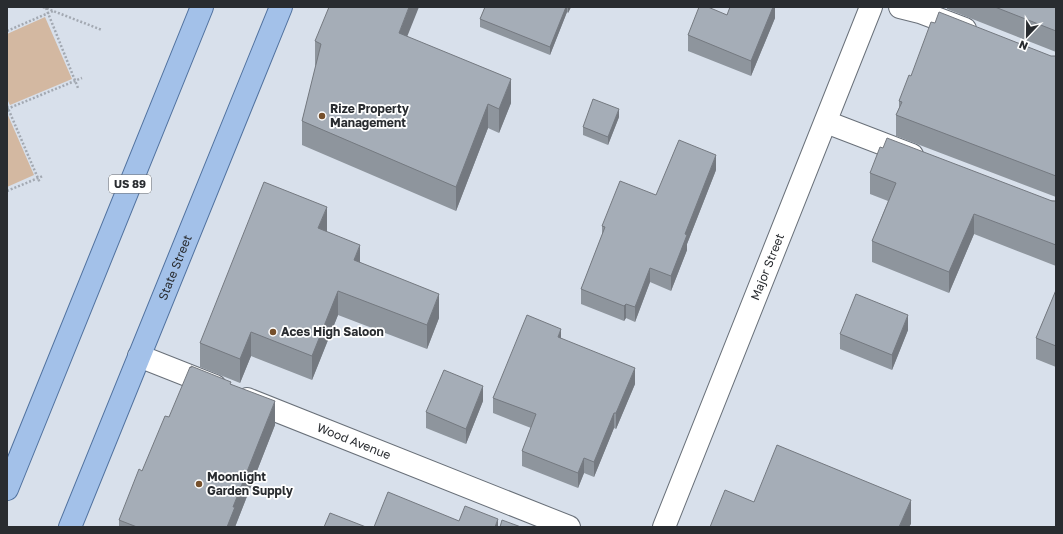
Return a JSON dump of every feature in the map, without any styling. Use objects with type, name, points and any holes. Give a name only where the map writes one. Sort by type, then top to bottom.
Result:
[{"type":"main road","name":"US 89","points":[[7,489],[202,7]]},
{"type":"main road","name":"State Street","points":[[70,527],[280,7]]},
{"type":"street","name":"Major Street","points":[[664,527],[871,7]]},
{"type":"street","points":[[900,7],[920,12],[984,37]]},
{"type":"street","points":[[826,122],[933,163]]},
{"type":"street","name":"Wood Avenue","points":[[139,356],[569,527]]},
{"type":"path","points":[[45,8],[102,30]]},
{"type":"path","points":[[45,8],[78,88]]},
{"type":"path","points":[[7,31],[54,11]]},
{"type":"path","points":[[40,183],[7,108],[82,78]]},
{"type":"path","points":[[7,191],[43,176]]},
{"type":"shaded area","points":[[45,17],[72,79],[10,105],[7,99],[7,34]]},
{"type":"shaded area","points":[[7,113],[34,175],[7,187]]},
{"type":"building","points":[[329,7],[409,7],[399,33],[511,79],[499,109],[488,104],[456,187],[302,121],[321,44],[315,41]]},
{"type":"building","points":[[485,7],[566,7],[550,47],[480,19]]},
{"type":"building","points":[[699,7],[708,7],[727,15],[730,7],[773,7],[751,61],[688,35]]},
{"type":"building","points":[[995,7],[1056,7],[1056,31]]},
{"type":"building","points":[[939,12],[1051,56],[1056,56],[1056,176],[896,115],[902,102],[899,101],[909,75],[911,76],[931,22],[935,23]]},
{"type":"building","points":[[593,99],[619,109],[608,137],[583,127]]},
{"type":"building","points":[[887,138],[1052,201],[1056,201],[1056,245],[974,214],[949,272],[872,241],[896,183],[870,173],[880,147],[883,148]]},
{"type":"building","points":[[679,140],[716,155],[685,234],[687,235],[671,276],[650,268],[635,307],[626,304],[624,306],[581,289],[605,227],[602,226],[620,181],[656,195]]},
{"type":"building","points":[[264,182],[327,207],[318,228],[360,245],[354,260],[439,294],[427,325],[338,291],[312,356],[251,332],[240,359],[200,343]]},
{"type":"building","points":[[1056,290],[1056,346],[1036,338]]},
{"type":"building","points":[[856,294],[908,315],[892,355],[840,334]]},
{"type":"building","points":[[527,315],[561,329],[558,337],[635,368],[616,413],[614,413],[594,462],[584,458],[578,473],[522,451],[536,414],[493,398]]},
{"type":"building","points":[[191,366],[231,382],[230,384],[275,401],[233,507],[235,507],[227,527],[137,527],[119,520],[139,469],[142,471],[165,416],[169,417]]},
{"type":"building","points":[[444,370],[483,386],[466,429],[426,412]]},
{"type":"building","points":[[777,445],[911,500],[899,527],[710,527],[725,490],[754,502]]},
{"type":"building","points":[[388,492],[459,521],[465,506],[498,519],[495,527],[374,527]]},
{"type":"building","points":[[330,513],[366,527],[324,527]]},
{"type":"building","points":[[502,520],[521,527],[500,527]]},
{"type":"place","name":"Rize Property Management","points":[[322,116]]},
{"type":"place","name":"Aces High Saloon","points":[[273,332]]},
{"type":"place","name":"Moonlight Garden Supply","points":[[199,484]]}]
